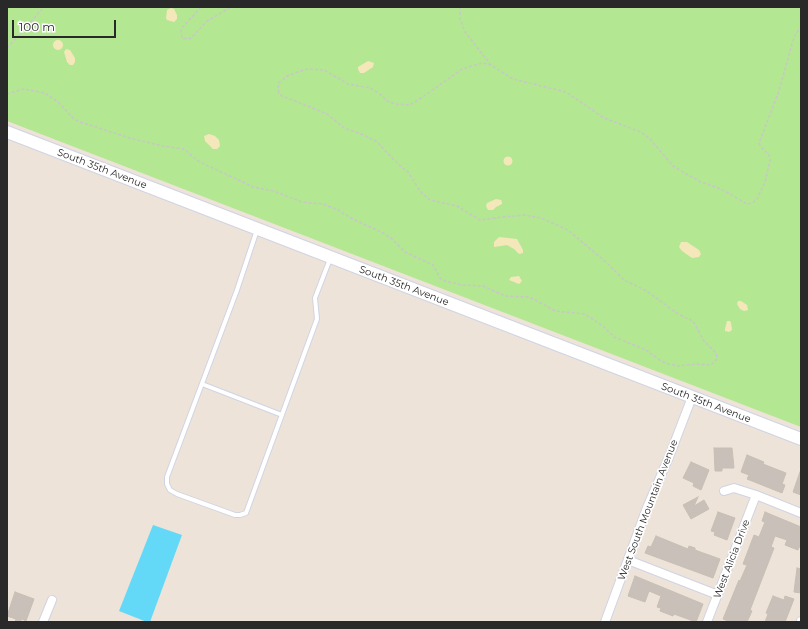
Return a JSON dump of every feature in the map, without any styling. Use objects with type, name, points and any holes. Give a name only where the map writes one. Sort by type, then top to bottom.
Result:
[{"type":"main road","name":"South 35th Avenue","points":[[7,132],[801,439]]},
{"type":"street","name":"West South Mountain Avenue","points":[[604,622],[648,505],[692,398]]},
{"type":"street","points":[[724,491],[734,488],[801,513]]},
{"type":"street","name":"West Alicia Drive","points":[[707,622],[756,495]]},
{"type":"street","points":[[628,560],[718,595]]},
{"type":"street","points":[[43,622],[52,600]]},
{"type":"lane","points":[[257,229],[168,477],[167,484],[170,490],[177,494],[235,515],[246,513],[318,319],[315,298],[330,258]]},
{"type":"lane","points":[[202,384],[282,416]]},
{"type":"path","points":[[7,48],[44,7]]},
{"type":"path","points":[[201,7],[182,28],[182,38],[191,38],[207,21],[231,7]]},
{"type":"path","points":[[460,7],[460,19],[465,32],[491,65],[513,79],[566,92],[604,118],[616,124],[630,127],[641,132],[650,139],[673,166],[701,182],[721,189],[739,201],[747,204],[752,203],[757,199],[765,182],[770,160],[769,155],[761,147],[760,143],[779,91],[792,44],[796,33],[801,28]]},
{"type":"path","points":[[7,94],[24,89],[45,93],[58,102],[74,119],[80,122],[133,139],[184,149],[202,163],[253,188],[274,191],[302,202],[323,204],[338,210],[351,218],[383,233],[392,239],[405,252],[433,265],[440,278],[445,281],[462,285],[483,286],[505,296],[527,297],[534,299],[555,311],[585,314],[603,326],[614,337],[646,350],[661,361],[669,364],[679,366],[695,364],[711,365],[717,359],[716,353],[704,341],[693,321],[678,314],[645,290],[624,280],[607,263],[568,230],[541,218],[525,215],[480,220],[457,206],[430,200],[420,191],[408,172],[398,164],[383,147],[371,138],[344,128],[327,114],[282,96],[279,93],[278,88],[282,79],[292,73],[308,69],[316,69],[324,70],[348,84],[370,88],[389,102],[397,104],[410,104],[424,96],[462,68],[482,63],[491,65]]},
{"type":"green space","points":[[7,7],[801,7],[801,427],[7,121]]},
{"type":"sand","points":[[171,8],[174,9],[177,15],[177,19],[174,22],[167,20],[166,18],[167,10]]},
{"type":"sand","points":[[56,40],[60,40],[62,41],[62,49],[56,50],[53,47],[53,43]]},
{"type":"sand","points":[[66,49],[70,50],[75,58],[73,65],[70,65],[67,62],[64,52]]},
{"type":"sand","points":[[368,61],[374,63],[373,67],[364,73],[360,73],[358,67]]},
{"type":"sand","points":[[209,134],[215,136],[219,140],[220,146],[217,149],[213,149],[205,141],[204,136]]},
{"type":"sand","points":[[508,156],[513,161],[508,166],[503,161]]},
{"type":"sand","points":[[496,199],[501,200],[502,204],[493,210],[488,210],[486,206],[487,203]]},
{"type":"sand","points":[[499,237],[517,239],[523,253],[519,254],[507,245],[494,247],[494,242]]},
{"type":"sand","points":[[681,242],[687,242],[699,250],[701,254],[699,257],[692,258],[682,251],[679,247]]},
{"type":"sand","points":[[519,276],[522,281],[519,284],[509,280],[511,277]]},
{"type":"sand","points":[[738,301],[741,301],[747,305],[748,310],[744,311],[740,309],[737,304]]},
{"type":"sand","points":[[727,321],[730,321],[731,323],[732,330],[729,332],[725,331]]},
{"type":"water","points":[[153,525],[182,535],[150,622],[147,622],[119,611]]},
{"type":"building","points":[[714,448],[732,448],[734,468],[722,468],[722,471],[715,471]]},
{"type":"building","points":[[747,455],[764,462],[763,464],[786,473],[782,484],[785,485],[782,493],[747,479],[749,475],[741,472]]},
{"type":"building","points":[[691,462],[709,470],[701,490],[693,486],[694,483],[683,478]]},
{"type":"building","points":[[801,472],[801,495],[793,492]]},
{"type":"building","points":[[698,497],[694,506],[704,500],[709,509],[691,519],[683,505]]},
{"type":"building","points":[[718,512],[735,518],[727,540],[714,535],[715,532],[711,531]]},
{"type":"building","points":[[765,512],[801,527],[801,548],[799,547],[798,550],[785,545],[787,540],[775,536],[771,547],[774,548],[750,610],[752,611],[747,622],[730,622],[723,619],[739,580],[740,581],[747,565],[743,564],[754,535],[759,537],[765,522],[762,521]]},
{"type":"building","points":[[656,536],[688,549],[689,546],[695,548],[695,550],[720,559],[713,578],[645,553],[648,546],[651,547]]},
{"type":"building","points":[[797,568],[801,569],[801,593],[794,592]]},
{"type":"building","points":[[635,576],[703,604],[696,622],[674,614],[673,616],[660,611],[661,608],[657,607],[661,596],[649,591],[645,602],[628,596]]},
{"type":"building","points":[[15,592],[34,599],[26,621],[22,619],[20,622],[15,622],[16,619],[7,616]]},
{"type":"building","points":[[773,596],[784,600],[785,596],[794,599],[785,622],[765,622],[768,614],[766,613]]}]
